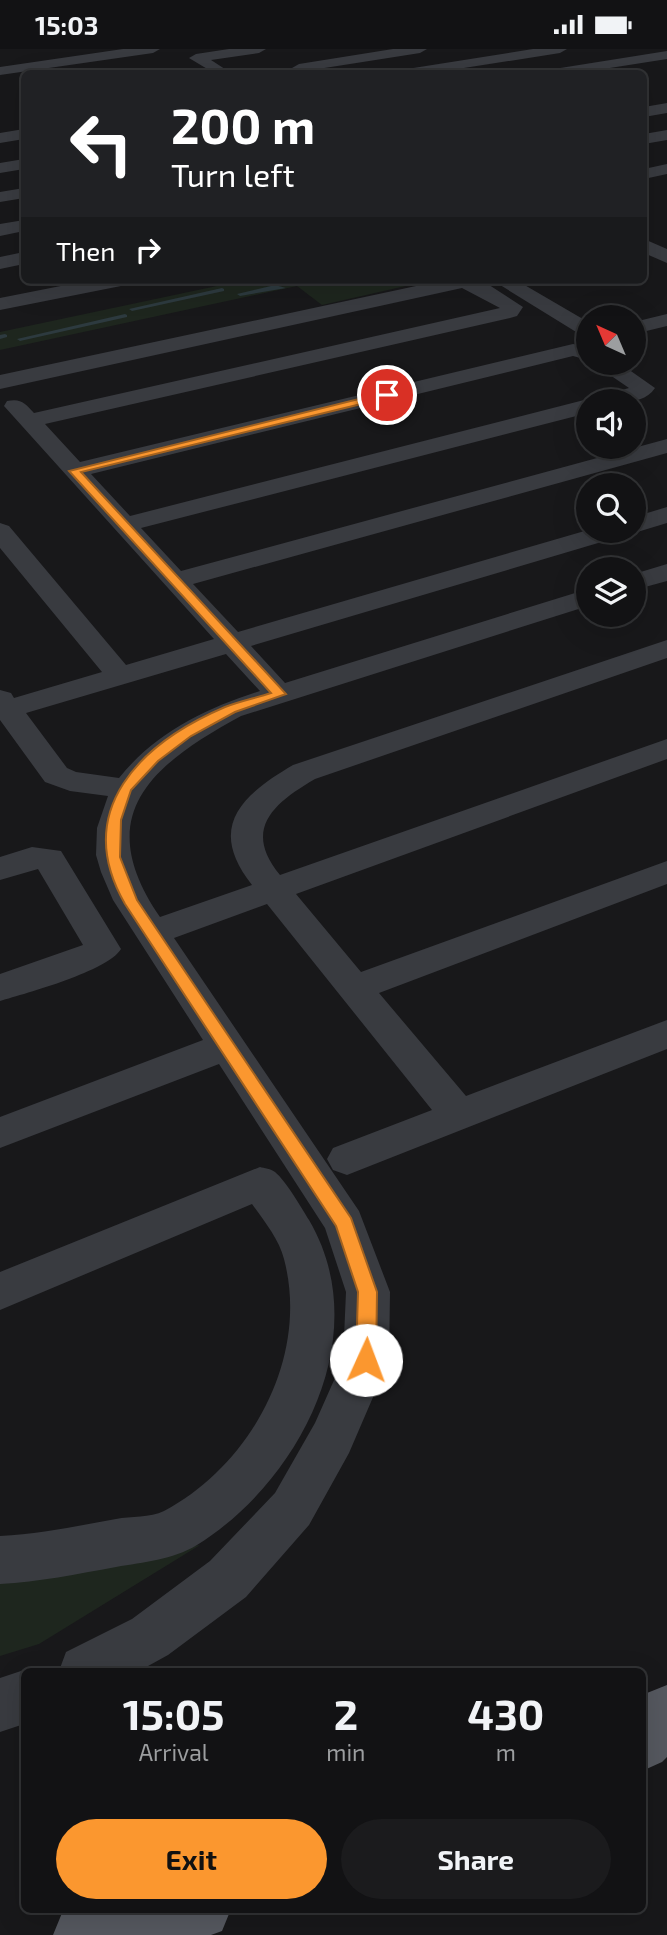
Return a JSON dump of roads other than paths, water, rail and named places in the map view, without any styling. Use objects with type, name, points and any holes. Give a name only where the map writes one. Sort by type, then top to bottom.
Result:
[{"type":"main road","points":[[646,1737],[667,1713]]},
{"type":"main road","points":[[84,1935],[165,1922]]},
{"type":"street","points":[[0,56],[52,49]]},
{"type":"street","points":[[0,71],[121,51],[153,49]]},
{"type":"street","points":[[217,70],[190,59],[282,59],[420,49]]},
{"type":"street","points":[[426,70],[561,49]]},
{"type":"street","points":[[121,51],[149,68]]},
{"type":"street","points":[[570,70],[665,52]]},
{"type":"street","points":[[647,111],[667,108]]},
{"type":"street","points":[[0,138],[21,134]]},
{"type":"street","points":[[647,138],[667,135]]},
{"type":"street","points":[[0,168],[21,164]]},
{"type":"street","points":[[647,173],[667,169]]},
{"type":"street","points":[[0,197],[21,194]]},
{"type":"street","points":[[0,230],[21,226]]},
{"type":"street","points":[[647,236],[667,233]]},
{"type":"street","points":[[647,247],[667,257]]},
{"type":"street","points":[[0,263],[21,259]]},
{"type":"street","points":[[0,304],[101,284]]},
{"type":"street","points":[[0,382],[453,284]]},
{"type":"street","points":[[29,421],[510,311],[513,307],[471,284]]},
{"type":"street","points":[[509,284],[576,324]]},
{"type":"street","points":[[646,325],[666,321]]},
{"type":"street","points":[[74,471],[576,351]]},
{"type":"street","points":[[646,366],[656,372]]},
{"type":"street","points":[[623,375],[643,389]]},
{"type":"street","points":[[0,390],[279,694]]},
{"type":"street","points":[[124,525],[576,409]]},
{"type":"street","points":[[176,581],[667,446]]},
{"type":"street","points":[[646,521],[667,515]]},
{"type":"street","points":[[0,530],[120,676]]},
{"type":"street","points":[[125,788],[70,781],[56,775],[12,702],[120,676],[576,542]]},
{"type":"street","points":[[646,578],[667,572]]},
{"type":"street","points":[[91,1668],[150,1637],[228,1579],[292,1509],[332,1437],[366,1360],[368,1292],[344,1223],[130,900],[113,857],[114,820],[125,788],[154,758],[186,733],[230,710],[576,601]]},
{"type":"street","points":[[460,1115],[273,889],[248,853],[248,827],[257,806],[280,786],[304,772],[667,649]]},
{"type":"street","points":[[152,933],[667,748]]},
{"type":"street","points":[[0,869],[32,858],[49,859],[103,949],[87,958],[0,988]]},
{"type":"street","points":[[355,988],[667,872]]},
{"type":"street","points":[[347,1159],[667,1034]]},
{"type":"street","points":[[0,1133],[227,1046]]},
{"type":"street","points":[[0,1291],[260,1183],[290,1229],[306,1260],[312,1329],[306,1367],[273,1442],[247,1474],[214,1506],[170,1533],[30,1559],[0,1560]]},
{"type":"street","points":[[0,1705],[21,1698]]},
{"type":"waterway","points":[[240,294],[283,288]]},
{"type":"waterway","points":[[132,309],[222,290]]},
{"type":"waterway","points":[[20,339],[125,316]]},
{"type":"waterway","points":[[0,337],[5,336]]}]
